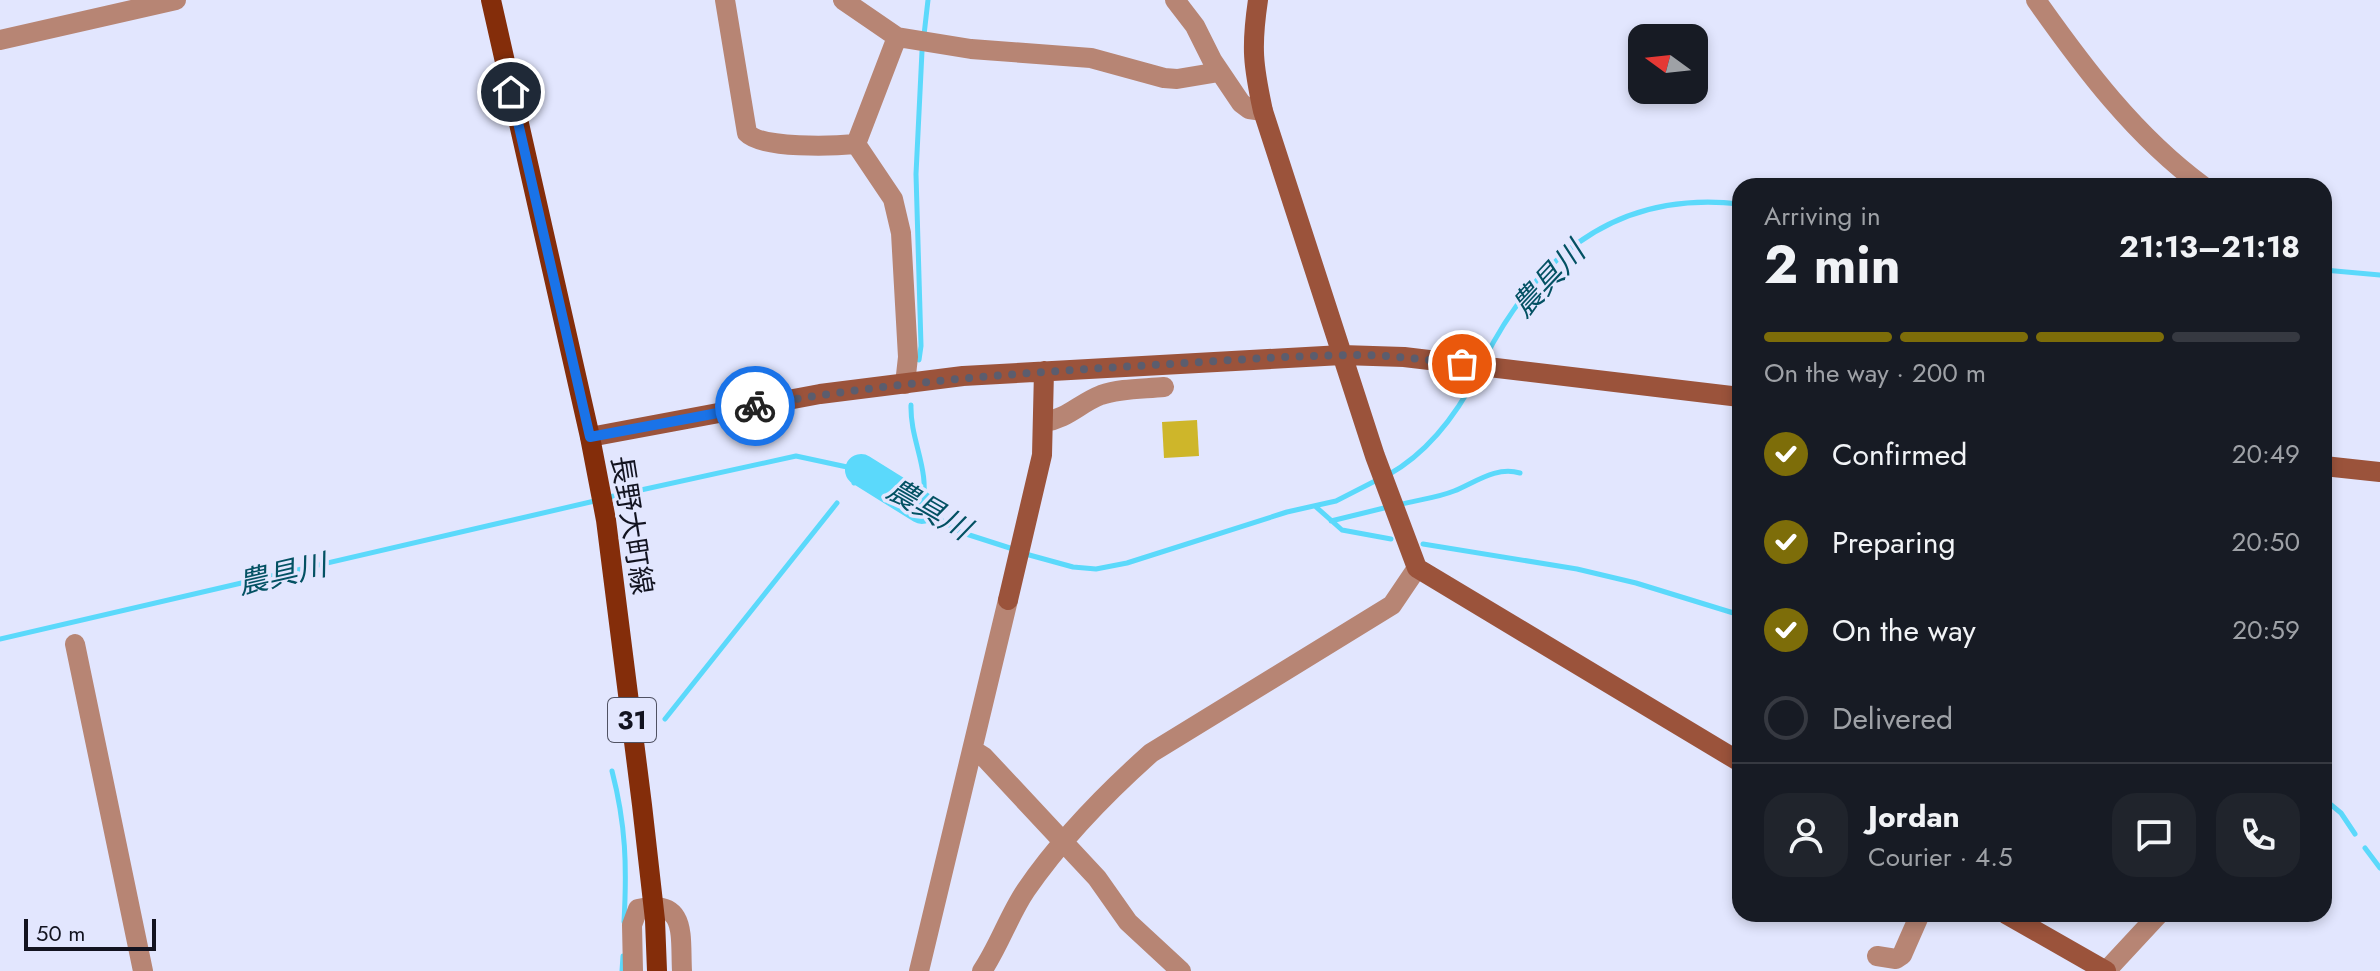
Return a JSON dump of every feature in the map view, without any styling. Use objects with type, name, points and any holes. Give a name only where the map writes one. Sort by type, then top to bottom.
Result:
[{"type":"main road","name":"長野大町線","points":[[491,0],[606,520],[653,906],[657,971]]},
{"type":"street","points":[[0,40],[176,0]]},
{"type":"street","points":[[725,0],[747,133],[752,139],[809,145],[856,144]]},
{"type":"street","points":[[843,0],[897,37],[971,49],[1091,58],[1164,78],[1177,79],[1219,72]]},
{"type":"street","points":[[1175,0],[1195,26],[1219,72],[1241,103],[1249,109],[1263,111]]},
{"type":"street","points":[[1258,0],[1252,42],[1253,64],[1263,111],[1378,465],[1417,568],[1732,757]]},
{"type":"street","points":[[2036,0],[2104,92],[2172,164],[2192,178]]},
{"type":"street","points":[[856,144],[897,37]]},
{"type":"street","points":[[856,144],[893,199],[901,233],[908,357],[905,384]]},
{"type":"street","points":[[590,437],[820,394],[905,384],[1044,371],[1342,355],[1404,357],[1732,396]]},
{"type":"street","points":[[919,971],[1039,472],[1044,422],[1044,371]]},
{"type":"street","points":[[1044,422],[1058,420],[1083,402],[1113,391],[1164,387]]},
{"type":"street","points":[[2332,467],[2380,472]]},
{"type":"street","points":[[982,971],[1025,891],[1102,798],[1151,753],[1392,605],[1417,568]]},
{"type":"street","points":[[75,644],[143,971]]},
{"type":"street","points":[[973,750],[984,757],[1097,878],[1128,922],[1181,971]]},
{"type":"street","points":[[633,971],[632,925],[638,909],[653,906],[667,908],[675,914],[679,924],[682,971]]},
{"type":"street","points":[[1877,956],[1896,959],[1902,955],[1916,922]]},
{"type":"street","points":[[2020,922],[2106,971],[2152,922]]},
{"type":"building","points":[[1197,420],[1199,456],[1164,458],[1162,422]]},
{"type":"waterway","points":[[924,35],[928,0]]},
{"type":"waterway","points":[[919,360],[916,174],[922,51]]},
{"type":"waterway","name":"農具川","points":[[1484,360],[1529,289],[1556,261],[1586,237],[1619,220],[1656,208],[1696,202],[1732,204]]},
{"type":"waterway","name":"農具川","points":[[2332,271],[2380,275]]},
{"type":"waterway","name":"農具川","points":[[1388,475],[1403,466],[1440,431],[1478,373]]},
{"type":"waterway","name":"農具川","points":[[911,405],[924,481],[922,508],[960,532],[1013,549]]},
{"type":"waterway","name":"農具川","points":[[609,497],[796,456],[861,470],[854,483]]},
{"type":"waterway","name":"農具川","points":[[861,470],[922,508]]},
{"type":"waterway","points":[[1398,505],[1447,493],[1494,473],[1520,473]]},
{"type":"waterway","name":"農具川","points":[[1022,553],[1073,567],[1096,569],[1127,563],[1287,512],[1336,501],[1379,479]]},
{"type":"waterway","name":"農具川","points":[[0,639],[599,500]]},
{"type":"waterway","points":[[665,719],[837,503]]},
{"type":"waterway","points":[[1316,507],[1342,530],[1391,539]]},
{"type":"waterway","points":[[1331,521],[1388,507]]},
{"type":"waterway","points":[[1423,544],[1577,569],[1636,583],[1732,613]]},
{"type":"waterway","points":[[612,771],[624,846],[624,922]]},
{"type":"waterway","points":[[2332,806],[2355,834]]},
{"type":"waterway","points":[[2365,848],[2380,868]]},
{"type":"waterway","points":[[622,971],[623,956]]},
{"type":"way so far","points":[[755,406],[820,394],[963,376],[1044,371],[1342,355],[1404,357],[1462,364]]},
{"type":"route","points":[[511,92],[590,437],[755,406]]}]
